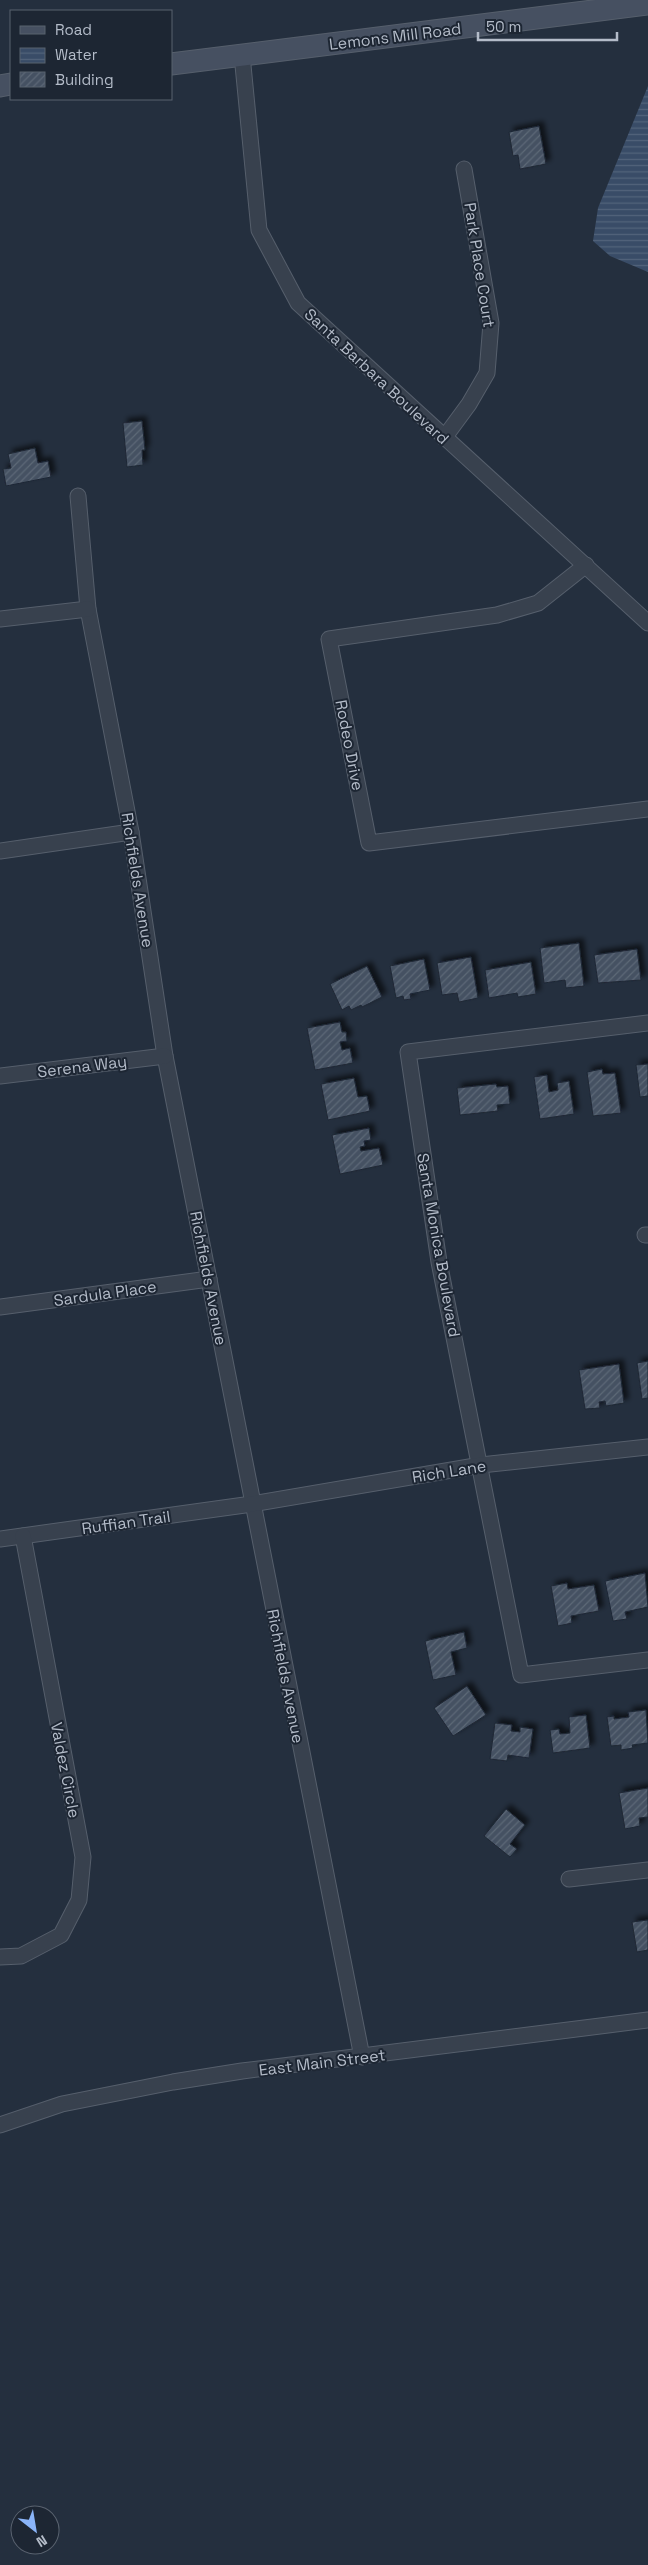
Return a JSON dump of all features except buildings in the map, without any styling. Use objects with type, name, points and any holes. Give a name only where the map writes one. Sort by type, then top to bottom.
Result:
[{"type":"street","name":"Lemons Mill Road","points":[[172,64],[648,4]]},
{"type":"street","name":"Santa Barbara Boulevard","points":[[242,55],[259,230],[298,303],[648,623]]},
{"type":"street","name":"Park Place Court","points":[[444,438],[469,404],[488,373],[491,323],[464,169]]},
{"type":"street","name":"Richfields Avenue","points":[[78,496],[88,608],[131,832],[165,1056],[362,2057]]},
{"type":"street","name":"Rodeo Drive","points":[[586,565],[538,602],[497,615],[329,639],[369,843],[648,809]]},
{"type":"street","points":[[0,619],[88,608]]},
{"type":"street","points":[[0,851],[131,832]]},
{"type":"street","name":"Santa Monica Boulevard","points":[[648,1023],[408,1052],[439,1262],[481,1465],[521,1675],[648,1660]]},
{"type":"street","name":"Serena Way","points":[[0,1076],[165,1056]]},
{"type":"street","name":"Sardula Place","points":[[0,1307],[209,1279]]},
{"type":"street","name":"Rich Lane","points":[[252,1504],[481,1465],[648,1447]]},
{"type":"street","name":"Ruffian Trail","points":[[0,1539],[252,1504]]},
{"type":"street","name":"Valdez Circle","points":[[0,1957],[21,1956],[61,1934],[79,1900],[83,1857],[22,1536]]},
{"type":"street","points":[[569,1879],[648,1870]]},
{"type":"street","name":"East Main Street","points":[[0,2125],[62,2104],[114,2092],[242,2071],[648,2020]]},
{"type":"water","points":[[648,86],[648,272],[610,256],[593,241],[598,208]]}]
